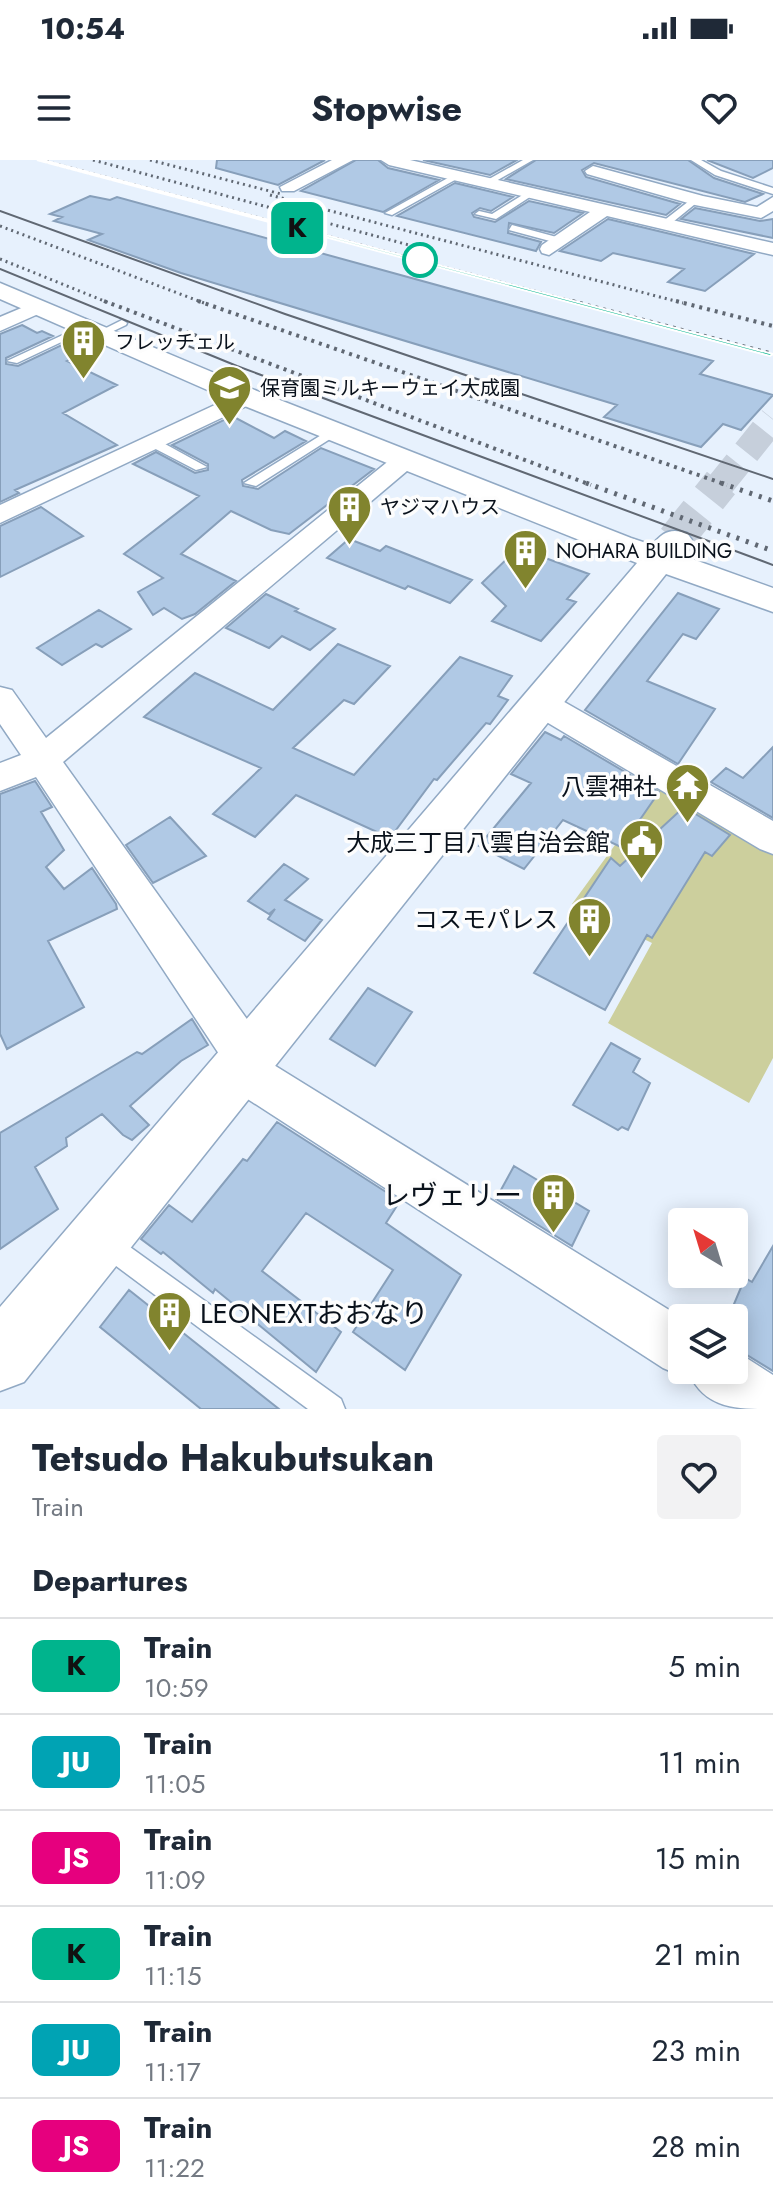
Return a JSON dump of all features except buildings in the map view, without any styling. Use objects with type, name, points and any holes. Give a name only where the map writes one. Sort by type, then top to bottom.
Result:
[{"type":"street","points":[[288,187],[345,160]]},
{"type":"street","points":[[389,160],[773,249]]},
{"type":"street","points":[[540,195],[622,163]]},
{"type":"street","points":[[581,178],[761,213],[773,202]]},
{"type":"street","points":[[555,245],[604,210]]},
{"type":"street","points":[[0,290],[38,307],[102,328],[247,397],[405,460],[666,550],[771,597]]},
{"type":"street","points":[[0,325],[38,307]]},
{"type":"street","points":[[0,515],[247,397]]},
{"type":"street","points":[[0,778],[43,760],[405,460]]},
{"type":"street","points":[[0,1358],[666,550]]},
{"type":"street","points":[[0,698],[244,1063],[668,1340]]},
{"type":"street","points":[[540,703],[773,839]]},
{"type":"street","points":[[737,1384],[773,1407]]},
{"type":"lane","points":[[486,183],[529,160]]},
{"type":"lane","points":[[695,160],[718,173],[773,191]]},
{"type":"lane","points":[[389,213],[458,176]]},
{"type":"lane","points":[[479,214],[493,217],[540,195]]},
{"type":"lane","points":[[665,224],[696,200]]},
{"type":"lane","points":[[512,228],[555,245]]},
{"type":"lane","points":[[13,361],[102,328]]},
{"type":"lane","points":[[251,483],[335,432]]},
{"type":"lane","points":[[152,442],[201,467]]},
{"type":"lane","points":[[99,1238],[331,1409]]},
{"type":"green space","points":[[663,779],[773,847],[773,1058],[749,1103],[608,1023],[652,943],[572,904]]},
{"type":"tunnel","points":[[720,485],[773,419]]},
{"type":"tunnel","points":[[675,540],[721,483]]},
{"type":"tram line","points":[[0,211],[285,314],[773,479]]},
{"type":"tram line","points":[[0,269],[237,366],[773,565]]},
{"type":"railway","points":[[41,160],[579,303]]},
{"type":"railway","points":[[93,160],[409,245]]},
{"type":"railway","points":[[150,160],[281,194]]},
{"type":"railway","points":[[270,195],[683,303]]},
{"type":"railway","points":[[0,226],[204,303]]},
{"type":"railway","points":[[0,259],[105,301]]},
{"type":"railway","points":[[105,301],[591,485]]},
{"type":"railway","points":[[105,301],[109,303]]},
{"type":"railway","points":[[198,301],[727,485]]},
{"type":"railway","points":[[572,301],[773,354]]},
{"type":"railway","points":[[676,301],[773,326]]},
{"type":"railway","points":[[586,483],[773,551]]},
{"type":"railway","points":[[721,483],[773,501]]},
{"type":"train","name":"K","points":[[41,160],[773,354]]},
{"type":"place","name":"フレッチェル","points":[[84,381]]},
{"type":"place","name":"保育園ミルキーウェイ大成園","points":[[229,427]]},
{"type":"place","name":"ヤジマハウス","points":[[349,546]]},
{"type":"place","name":"NOHARA BUILDING","points":[[525,590]]},
{"type":"place","name":"八雲神社","points":[[688,825]]},
{"type":"place","name":"大成三丁目八雲自治会館","points":[[641,881]]},
{"type":"place","name":"コスモパレス","points":[[589,958]]},
{"type":"place","name":"レヴェリー","points":[[553,1234]]},
{"type":"place","name":"LEONEXTおおなり","points":[[169,1352]]}]
